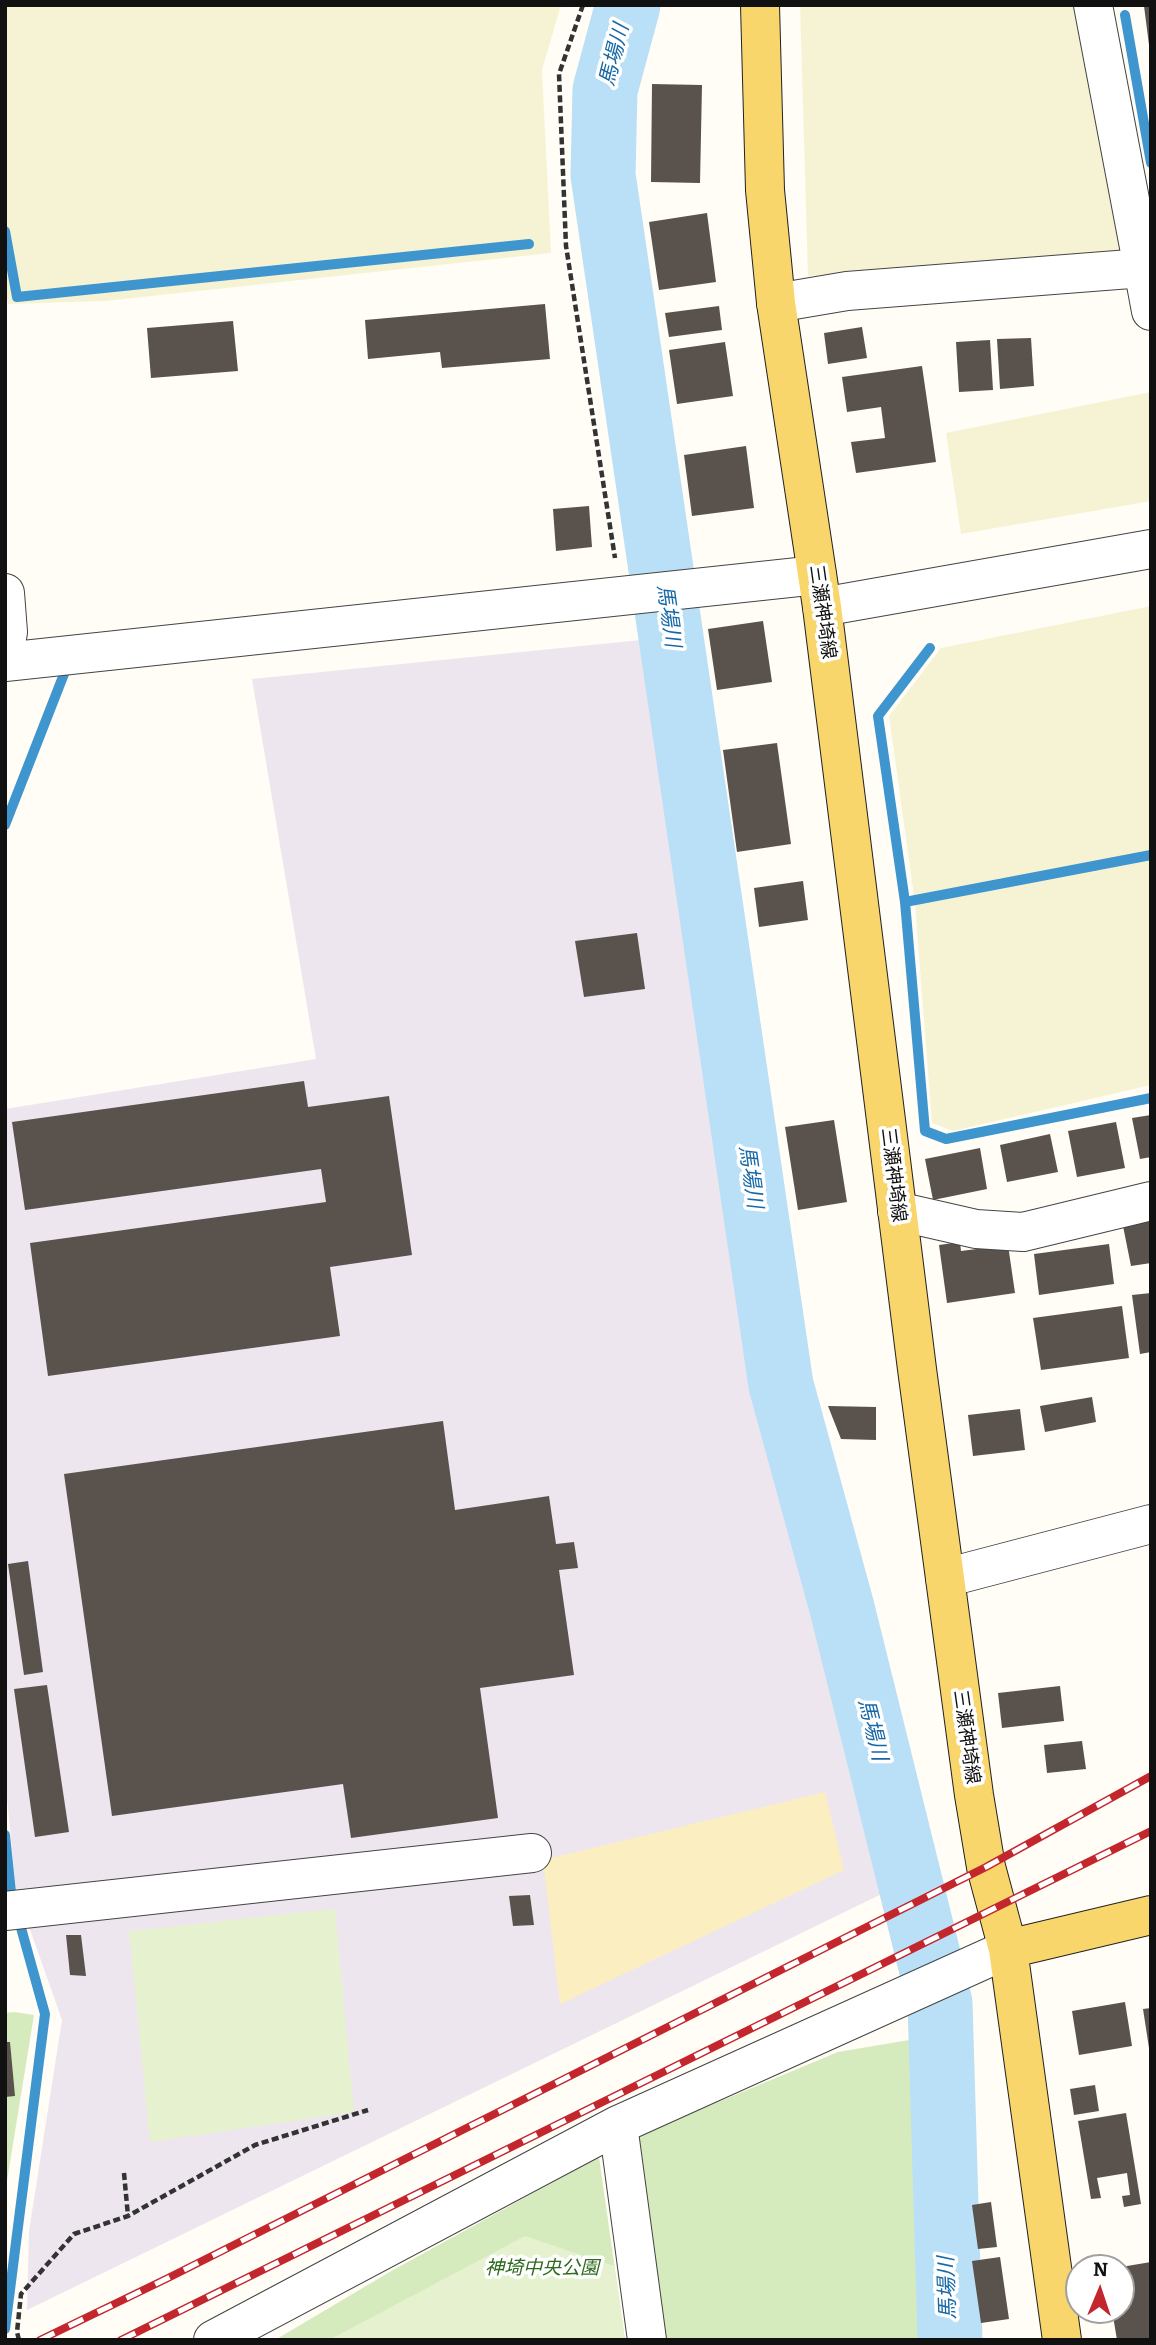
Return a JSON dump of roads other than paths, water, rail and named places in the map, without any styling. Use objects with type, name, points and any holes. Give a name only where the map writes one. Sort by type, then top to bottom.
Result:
[{"type":"main road","name":"三瀬神埼線","points":[[760,5],[765,190],[776,303],[819,591],[974,1795],[986,1867],[1008,1949],[1062,2340]]},
{"type":"main road","points":[[1008,1949],[1151,1915]]},
{"type":"street","points":[[1093,5],[1147,267],[1151,311]]},
{"type":"street","points":[[776,303],[847,291],[1147,267]]},
{"type":"street","points":[[5,662],[701,589],[819,591],[1151,549]]},
{"type":"street","points":[[5,593],[8,632],[5,650]]},
{"type":"street","points":[[897,1211],[976,1229],[1023,1232],[1151,1201]]},
{"type":"street","points":[[945,1578],[1151,1524]]},
{"type":"street","points":[[18,1910],[533,1853]]},
{"type":"street","points":[[213,2340],[618,2125],[1008,1949]]},
{"type":"street","points":[[618,2125],[647,2340]]},
{"type":"waterway","name":"馬場川","points":[[628,5],[605,90],[603,175],[781,1385],[842,1608],[940,2003],[950,2340]]},
{"type":"waterway","points":[[1125,15],[1151,163]]},
{"type":"waterway","points":[[5,231],[17,297],[529,244]]},
{"type":"waterway","points":[[930,648],[878,716],[905,902],[925,1131],[946,1139],[1151,1098]]},
{"type":"waterway","points":[[5,825],[64,674]]},
{"type":"waterway","points":[[905,902],[1151,855]]},
{"type":"waterway","points":[[5,1835],[11,1892],[45,2014],[5,2329]]},
{"type":"railway","points":[[40,2340],[986,1867],[1151,1776]]},
{"type":"railway","points":[[121,2340],[1151,1831]]},
{"type":"park label","name":"神埼中央公園","points":[[542,2269]]}]
